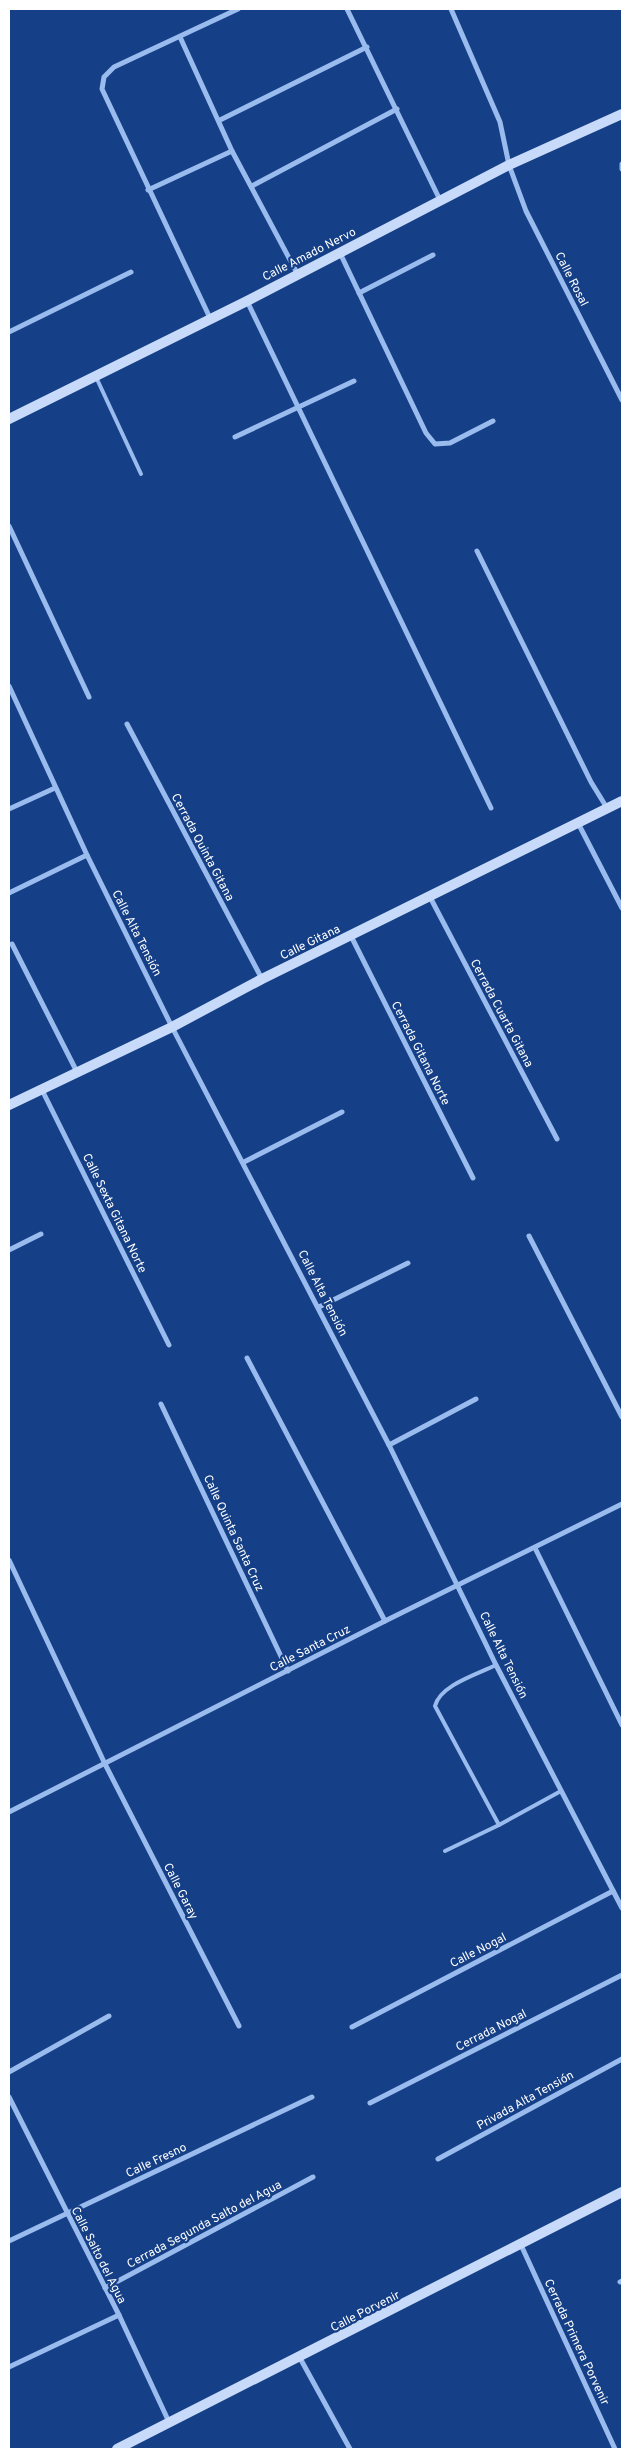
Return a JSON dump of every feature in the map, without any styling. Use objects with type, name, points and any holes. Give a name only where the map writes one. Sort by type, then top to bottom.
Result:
[{"type":"street","points":[[210,318],[102,89],[104,77],[114,67],[238,9]]},
{"type":"street","points":[[347,9],[440,200]]},
{"type":"street","name":"Calle Rosal","points":[[451,9],[500,122],[509,165],[526,211],[622,400]]},
{"type":"street","points":[[180,37],[220,120],[232,151],[297,273]]},
{"type":"street","points":[[220,120],[367,47]]},
{"type":"street","points":[[252,186],[397,109]]},
{"type":"street","name":"Calle Amado Nervo","points":[[9,419],[246,301],[509,165],[622,114]]},
{"type":"street","points":[[148,190],[232,151]]},
{"type":"street","points":[[622,164],[622,169]]},
{"type":"street","points":[[339,253],[426,433],[434,444],[450,442],[493,420]]},
{"type":"street","points":[[359,292],[433,256]]},
{"type":"street","points":[[9,332],[131,272]]},
{"type":"street","points":[[246,301],[491,808]]},
{"type":"street","points":[[236,437],[354,381]]},
{"type":"street","points":[[9,526],[88,696]]},
{"type":"street","points":[[477,551],[591,782],[607,808]]},
{"type":"street","name":"Calle Alta Tensión","points":[[9,686],[86,855],[172,1027],[244,1162],[389,1444],[459,1584],[496,1665],[622,1908]]},
{"type":"street","name":"Cerrada Quinta Gitana","points":[[127,724],[262,979]]},
{"type":"street","points":[[9,809],[55,788]]},
{"type":"street","name":"Calle Gitana","points":[[9,1105],[172,1027],[262,979],[622,801]]},
{"type":"street","points":[[578,823],[622,908]]},
{"type":"street","points":[[9,893],[86,855]]},
{"type":"street","name":"Cerrada Cuarta Gitana","points":[[430,897],[557,1139]]},
{"type":"street","name":"Cerrada Gitana Norte","points":[[351,936],[473,1178]]},
{"type":"street","points":[[12,944],[77,1072]]},
{"type":"street","name":"Calle Sexta Gitana Norte","points":[[42,1090],[169,1345]]},
{"type":"street","points":[[244,1162],[342,1112]]},
{"type":"street","points":[[9,1250],[41,1234]]},
{"type":"street","points":[[529,1236],[622,1417]]},
{"type":"street","points":[[319,1307],[408,1263]]},
{"type":"street","points":[[247,1358],[385,1621]]},
{"type":"street","points":[[389,1444],[476,1400]]},
{"type":"street","name":"Calle Quinta Santa Cruz","points":[[161,1404],[288,1670]]},
{"type":"street","name":"Calle Santa Cruz","points":[[9,1812],[385,1621],[622,1504]]},
{"type":"street","points":[[535,1548],[622,1725]]},
{"type":"street","name":"Calle Garay","points":[[9,1560],[105,1764],[239,2026]]},
{"type":"street","name":"Calle Nogal","points":[[352,2027],[613,1891]]},
{"type":"street","name":"Cerrada Nogal","points":[[370,2104],[622,1975]]},
{"type":"street","points":[[9,2072],[109,2016]]},
{"type":"street","name":"Privada Alta Tensión","points":[[438,2159],[622,2059]]},
{"type":"street","name":"Calle Fresno","points":[[9,2241],[312,2097]]},
{"type":"street","name":"Calle Salto del Agua","points":[[9,2098],[106,2288],[170,2422]]},
{"type":"street","name":"Cerrada Segunda Salto del Agua","points":[[106,2288],[313,2177]]},
{"type":"street","name":"Calle Porvenir","points":[[117,2449],[300,2358],[622,2192]]},
{"type":"street","name":"Cerrada Primera Porvenir","points":[[521,2245],[615,2449]]},
{"type":"street","points":[[9,2367],[119,2315]]},
{"type":"street","points":[[300,2358],[350,2449]]},
{"type":"lane","points":[[96,375],[140,474]]},
{"type":"lane","points":[[496,1665],[445,1690],[437,1697],[435,1706],[499,1825]]},
{"type":"lane","points":[[445,1851],[562,1792]]}]
